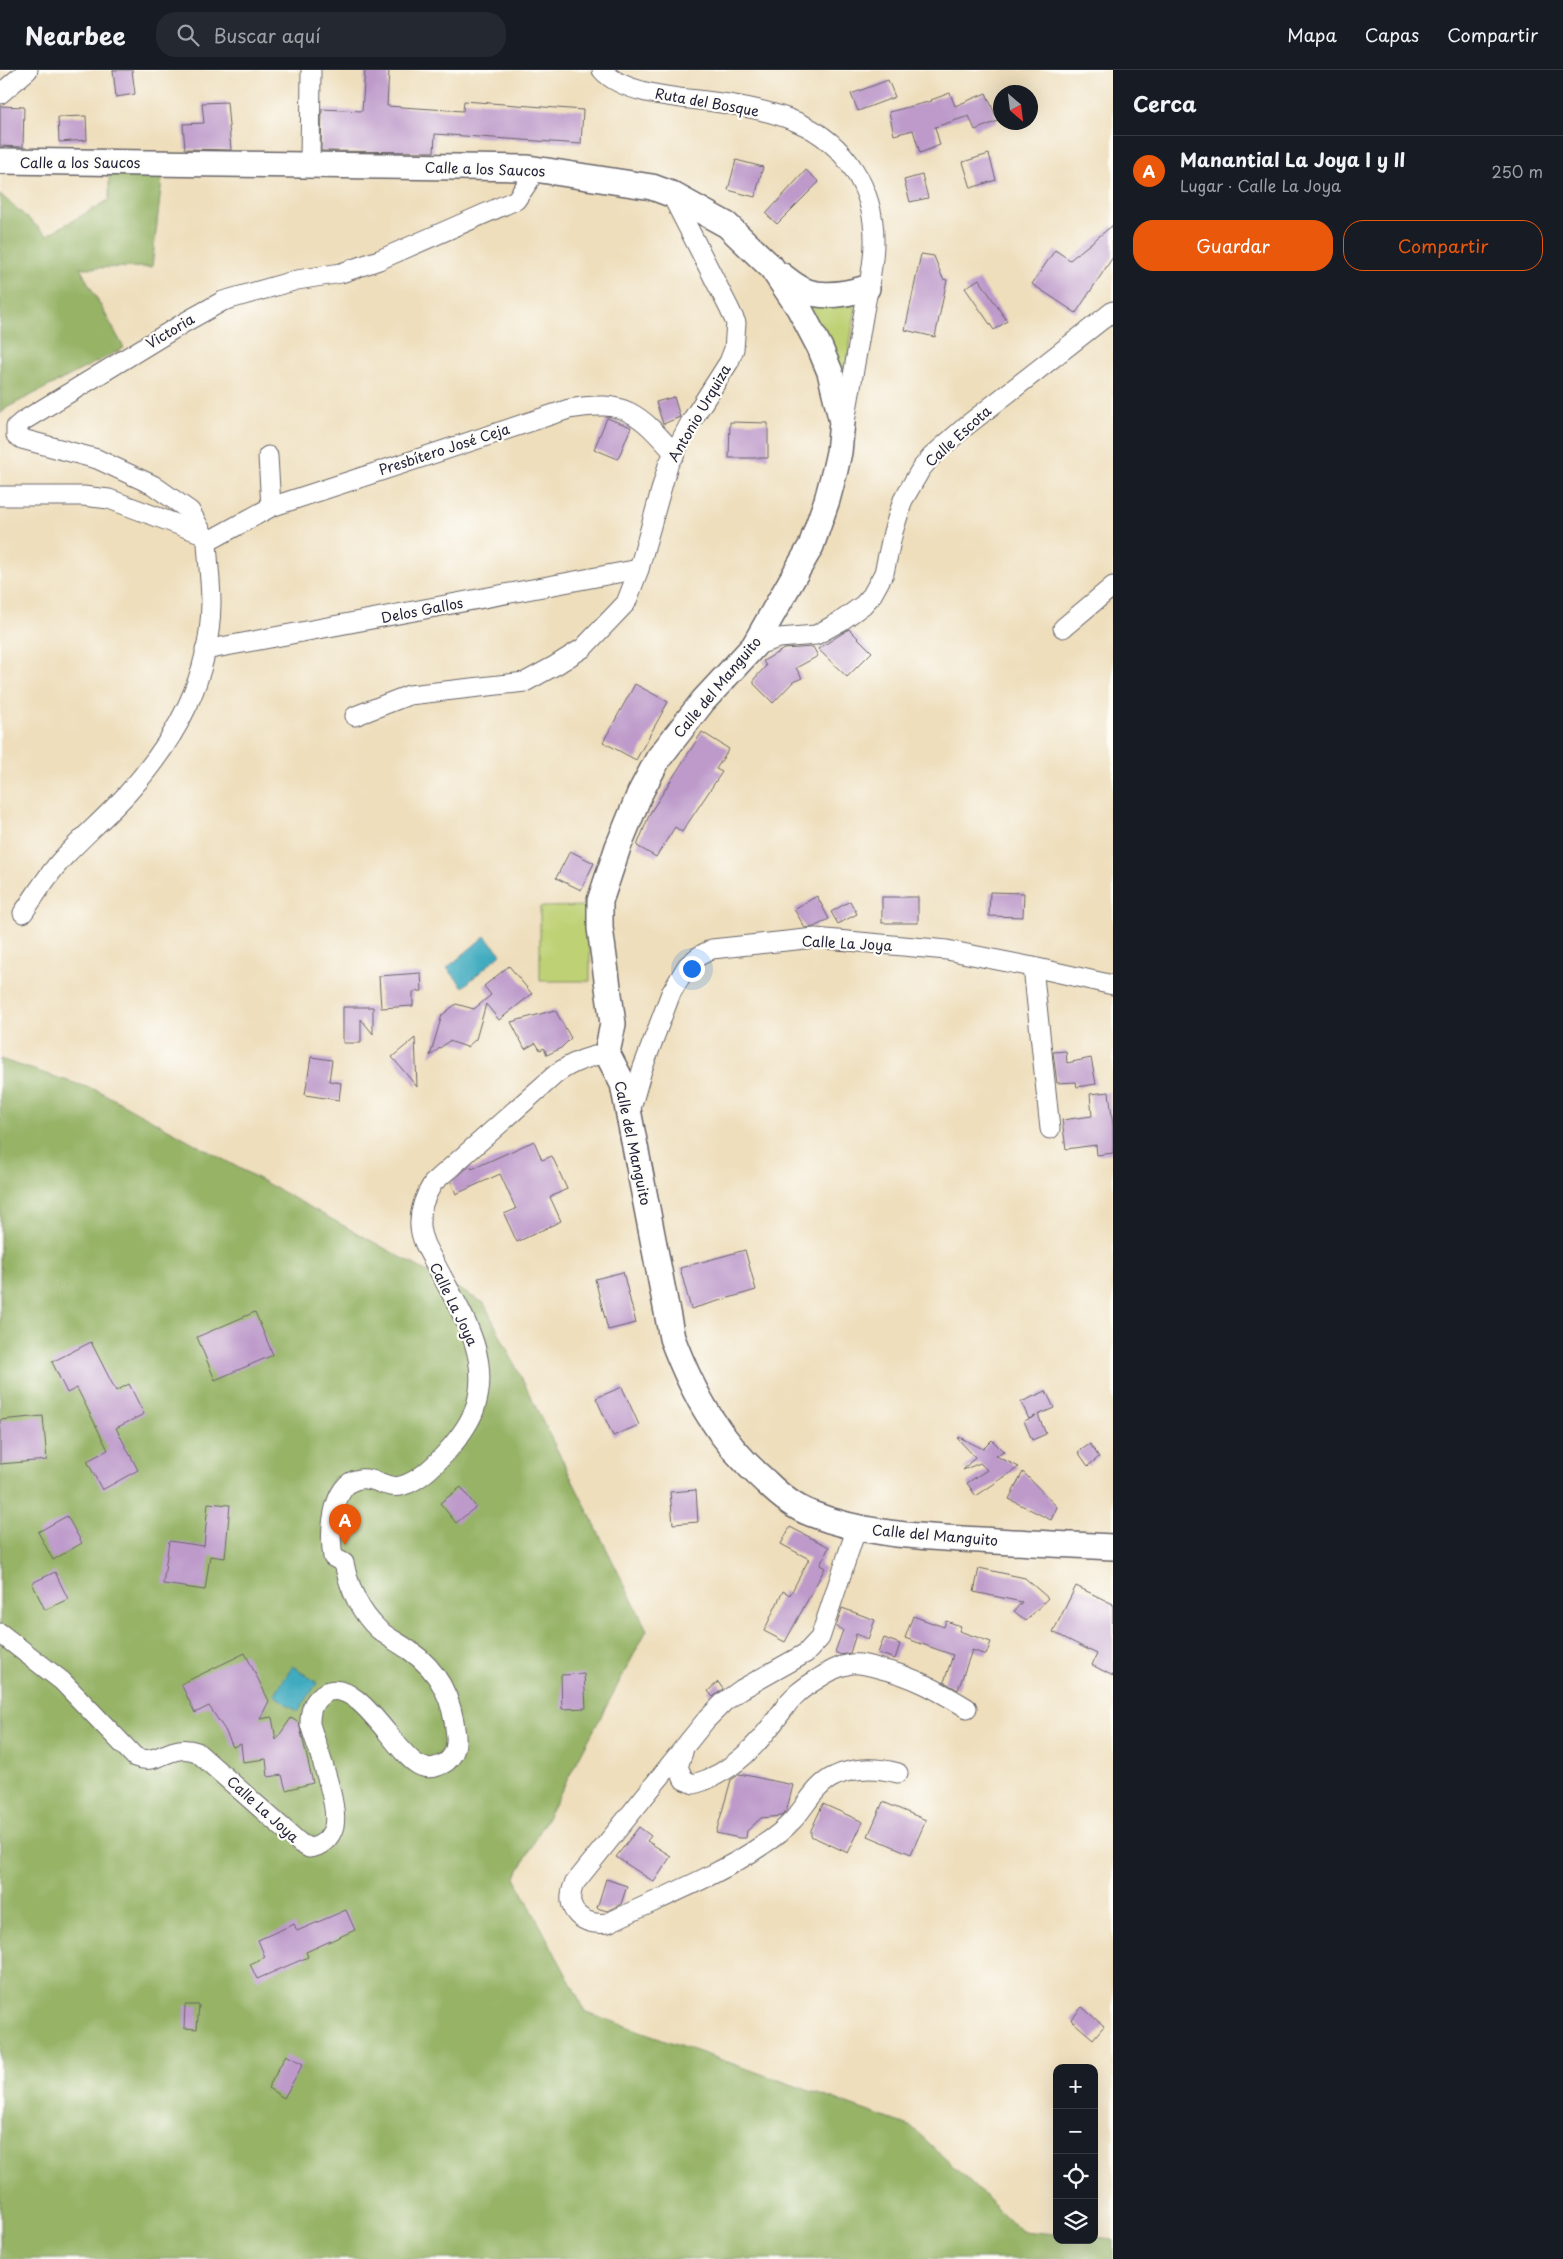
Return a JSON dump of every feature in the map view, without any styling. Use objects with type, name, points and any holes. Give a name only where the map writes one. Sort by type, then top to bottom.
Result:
[{"type":"main road","name":"Calle a los Saucos","points":[[0,161],[528,168],[652,187],[671,194],[727,225],[772,268],[810,328],[830,372],[842,422],[839,452]]},
{"type":"main road","points":[[772,268],[807,292],[842,294],[868,288]]},
{"type":"main road","name":"Calle del Manguito","points":[[839,452],[827,500],[811,546],[754,646],[703,701],[658,759],[640,793],[618,847],[600,901],[600,928],[613,1024],[607,1053],[623,1084],[672,1338],[687,1378],[715,1426],[742,1462],[780,1496],[811,1514],[857,1527],[928,1537],[1113,1547]]},
{"type":"street","points":[[0,94],[28,70]]},
{"type":"street","points":[[310,164],[311,70]]},
{"type":"street","name":"Ruta del Bosque","points":[[602,70],[617,82],[633,88],[671,97],[738,105],[805,126],[829,141],[843,154],[859,176],[870,208],[874,228],[874,243],[868,288],[839,452]]},
{"type":"street","name":"Victoria","points":[[205,538],[190,511],[153,485],[97,459],[22,439],[16,435],[16,427],[178,326],[223,301],[297,280],[341,273],[379,260],[516,200],[529,181],[528,168]]},
{"type":"street","name":"Antonio Urquiza","points":[[355,716],[410,695],[525,682],[583,648],[626,603],[639,569],[668,465],[690,423],[729,362],[736,337],[736,323],[671,194]]},
{"type":"street","name":"Calle Escota","points":[[754,646],[779,638],[816,635],[841,622],[863,605],[872,595],[884,573],[895,524],[903,500],[920,469],[966,426],[1113,311]]},
{"type":"street","name":"Presbítero José Ceja","points":[[205,538],[270,507],[548,415],[591,405],[610,405],[623,408],[654,431],[675,454]]},
{"type":"street","points":[[268,456],[270,507]]},
{"type":"street","points":[[0,496],[83,496],[109,499],[205,538],[211,602],[206,650],[193,693],[182,719],[162,753],[127,794],[55,867],[23,913]]},
{"type":"street","name":"Delos Gallos","points":[[206,650],[639,569]]},
{"type":"street","points":[[1063,628],[1113,586]]},
{"type":"street","name":"Calle La Joya","points":[[629,1118],[642,1070],[671,993],[687,966],[699,956],[712,949],[815,938],[947,950],[1113,985]]},
{"type":"street","points":[[1033,967],[1050,1128]]},
{"type":"street","name":"Calle La Joya","points":[[0,1633],[62,1681],[135,1757],[148,1760],[178,1749],[197,1752],[300,1843],[309,1848],[322,1844],[328,1838],[334,1826],[332,1802],[310,1724],[313,1704],[326,1693],[339,1691],[354,1698],[380,1723],[415,1764],[428,1768],[448,1761],[456,1741],[453,1710],[443,1685],[427,1664],[378,1629],[362,1609],[350,1586],[344,1562],[333,1558],[334,1514],[342,1490],[353,1481],[368,1479],[394,1487],[412,1482],[449,1449],[470,1420],[476,1407],[481,1377],[477,1348],[467,1323],[422,1237],[420,1217],[427,1194],[433,1183],[556,1074],[576,1062],[607,1053]]},
{"type":"street","points":[[857,1527],[820,1638],[797,1659],[759,1679],[724,1702],[706,1720],[685,1749],[574,1884],[572,1904],[579,1917],[585,1921],[592,1924],[608,1923],[727,1866],[760,1847],[782,1830],[819,1787],[833,1777],[860,1769],[872,1768],[898,1773]]},
{"type":"street","points":[[685,1749],[679,1761],[682,1778],[694,1784],[709,1779],[751,1750],[768,1732],[782,1711],[800,1690],[829,1671],[852,1664],[863,1664],[911,1677],[931,1686],[966,1708]]},
{"type":"green space","points":[[109,160],[164,162],[152,267],[80,268],[124,348],[8,407],[0,414],[0,194],[47,235],[109,200]]},
{"type":"green space","points":[[799,295],[856,307],[842,393]]},
{"type":"green space","points":[[590,906],[590,981],[540,981],[540,907]]},
{"type":"green space","points":[[0,1059],[99,1091],[484,1303],[647,1630],[515,1878],[586,2012],[912,2127],[1021,2231],[1053,2234],[1053,2244],[1098,2244],[1098,2237],[1113,2239],[1113,2259],[0,2259]]},
{"type":"water","points":[[485,936],[501,954],[463,987],[447,968]]},
{"type":"water","points":[[293,1666],[317,1683],[298,1712],[274,1695]]},
{"type":"building","points":[[113,70],[132,70],[135,94],[116,97]]},
{"type":"building","points":[[365,70],[389,70],[387,106],[463,111],[464,101],[583,110],[581,144],[435,134],[434,152],[321,151],[322,109],[362,111]]},
{"type":"building","points":[[888,80],[895,97],[858,111],[851,94]]},
{"type":"building","points":[[950,93],[955,106],[986,93],[993,109],[993,123],[975,130],[969,116],[935,127],[940,145],[920,153],[913,130],[894,135],[889,112]]},
{"type":"building","points":[[227,102],[231,150],[185,149],[183,124],[204,123],[202,103]]},
{"type":"building","points":[[0,106],[24,107],[23,147],[0,146]]},
{"type":"building","points":[[86,116],[87,140],[59,142],[58,117]]},
{"type":"building","points":[[989,154],[996,180],[971,188],[963,162]]},
{"type":"building","points":[[736,160],[763,167],[755,197],[728,190]]},
{"type":"building","points":[[806,170],[819,182],[777,224],[766,214]]},
{"type":"building","points":[[922,175],[928,198],[910,202],[904,180]]},
{"type":"building","points":[[1113,225],[1113,257],[1076,313],[1032,284],[1055,250],[1070,260]]},
{"type":"building","points":[[921,254],[934,256],[943,279],[947,280],[935,337],[905,330]]},
{"type":"building","points":[[979,279],[1007,321],[994,330],[965,288]]},
{"type":"building","points":[[674,397],[680,417],[663,424],[656,402]]},
{"type":"building","points":[[607,418],[631,427],[618,459],[594,449]]},
{"type":"building","points":[[730,422],[768,423],[768,458],[729,458]]},
{"type":"building","points":[[849,629],[872,652],[847,677],[818,649]]},
{"type":"building","points":[[813,647],[818,656],[796,668],[802,678],[793,682],[773,703],[754,684],[754,679],[766,666],[763,661],[784,649]]},
{"type":"building","points":[[635,684],[668,702],[636,760],[603,742]]},
{"type":"building","points":[[702,732],[729,749],[716,769],[722,772],[682,832],[675,827],[656,857],[637,846],[650,813]]},
{"type":"building","points":[[570,851],[594,863],[581,890],[556,878]]},
{"type":"building","points":[[990,892],[1024,893],[1023,917],[989,916]]},
{"type":"building","points":[[817,896],[829,919],[814,927],[805,928],[794,909]]},
{"type":"building","points":[[882,897],[918,897],[918,923],[882,923]]},
{"type":"building","points":[[850,901],[857,914],[838,924],[831,912]]},
{"type":"building","points":[[509,966],[532,994],[499,1020],[486,1004],[476,1039],[467,1047],[449,1041],[430,1056],[442,1015],[456,1004],[474,1009],[491,995],[484,986]]},
{"type":"building","points":[[421,973],[422,991],[413,992],[413,1006],[381,1008],[379,976]]},
{"type":"building","points":[[343,1007],[373,1007],[373,1034],[361,1019],[361,1043],[343,1043]]},
{"type":"building","points":[[555,1010],[571,1038],[561,1048],[547,1055],[544,1048],[540,1050],[536,1043],[525,1049],[511,1022]]},
{"type":"building","points":[[415,1038],[417,1087],[392,1057]]},
{"type":"building","points":[[1066,1051],[1067,1063],[1091,1058],[1096,1084],[1077,1087],[1076,1082],[1057,1083],[1053,1052]]},
{"type":"building","points":[[311,1057],[332,1060],[329,1081],[341,1083],[339,1100],[305,1095]]},
{"type":"building","points":[[1109,1092],[1113,1126],[1113,1153],[1097,1155],[1096,1145],[1066,1149],[1062,1120],[1092,1116],[1090,1094]]},
{"type":"building","points":[[534,1141],[542,1160],[552,1156],[567,1189],[550,1197],[561,1221],[517,1242],[504,1214],[516,1209],[500,1174],[456,1194],[451,1182],[470,1166],[472,1169]]},
{"type":"building","points":[[745,1250],[756,1290],[691,1309],[680,1268]]},
{"type":"building","points":[[623,1272],[636,1323],[608,1330],[595,1279]]},
{"type":"building","points":[[255,1312],[273,1355],[215,1380],[197,1337]]},
{"type":"building","points":[[91,1342],[116,1391],[129,1384],[144,1414],[116,1428],[138,1470],[102,1490],[87,1461],[108,1450],[77,1388],[67,1393],[52,1362]]},
{"type":"building","points":[[622,1387],[639,1425],[613,1436],[596,1398]]},
{"type":"building","points":[[1046,1391],[1054,1408],[1038,1415],[1046,1434],[1032,1440],[1024,1421],[1029,1419],[1021,1402]]},
{"type":"building","points":[[43,1416],[47,1460],[0,1464],[0,1420]]},
{"type":"building","points":[[959,1437],[983,1449],[992,1440],[1004,1452],[996,1456],[1019,1467],[976,1496],[967,1483],[987,1470],[980,1463],[963,1470],[975,1457],[958,1439]]},
{"type":"building","points":[[1090,1444],[1099,1457],[1088,1466],[1078,1452]]},
{"type":"building","points":[[1023,1472],[1057,1507],[1051,1520],[1009,1499]]},
{"type":"building","points":[[461,1487],[476,1507],[456,1523],[440,1503]]},
{"type":"building","points":[[696,1490],[698,1522],[673,1524],[670,1492]]},
{"type":"building","points":[[208,1503],[230,1505],[225,1558],[210,1556],[205,1590],[163,1584],[169,1541],[204,1546]]},
{"type":"building","points":[[67,1516],[82,1543],[53,1560],[38,1532]]},
{"type":"building","points":[[790,1527],[829,1547],[820,1565],[825,1568],[785,1642],[764,1631],[783,1591],[790,1595],[809,1559],[781,1544]]},
{"type":"building","points":[[979,1568],[1025,1578],[1048,1598],[1026,1621],[1014,1611],[1022,1602],[974,1592]]},
{"type":"building","points":[[55,1572],[68,1599],[45,1610],[32,1583]]},
{"type":"building","points":[[1076,1586],[1113,1604],[1113,1676],[1092,1665],[1097,1654],[1053,1632]]},
{"type":"building","points":[[842,1608],[875,1620],[868,1639],[856,1634],[850,1653],[841,1655],[835,1652],[843,1630],[836,1627]]},
{"type":"building","points":[[913,1616],[944,1627],[946,1621],[961,1626],[959,1631],[991,1642],[986,1655],[972,1650],[958,1690],[944,1682],[953,1655],[905,1638]]},
{"type":"building","points":[[884,1638],[900,1644],[895,1659],[878,1653]]},
{"type":"building","points":[[245,1653],[269,1701],[260,1719],[272,1717],[276,1740],[291,1718],[299,1723],[313,1783],[286,1790],[282,1775],[268,1777],[266,1759],[243,1762],[241,1744],[233,1747],[225,1730],[209,1706],[195,1713],[181,1684]]},
{"type":"building","points":[[584,1674],[586,1708],[562,1709],[561,1675]]},
{"type":"building","points":[[718,1682],[723,1689],[713,1697],[708,1691]]},
{"type":"building","points":[[740,1774],[793,1785],[787,1809],[782,1816],[761,1818],[747,1831],[746,1838],[716,1833],[731,1780]]},
{"type":"building","points":[[883,1802],[926,1820],[911,1854],[868,1836]]},
{"type":"building","points":[[823,1804],[863,1822],[848,1853],[811,1836],[811,1830]]},
{"type":"building","points":[[639,1827],[651,1836],[647,1841],[671,1856],[654,1882],[616,1857]]},
{"type":"building","points":[[606,1879],[627,1886],[621,1904],[607,1911],[597,1908]]},
{"type":"building","points":[[346,1910],[355,1930],[306,1952],[308,1957],[257,1979],[250,1964],[265,1957],[258,1940],[294,1924],[297,1931]]},
{"type":"building","points":[[185,2005],[199,2005],[197,2029],[184,2028]]},
{"type":"building","points":[[1082,2007],[1104,2026],[1093,2039],[1071,2020]]},
{"type":"building","points":[[286,2055],[303,2064],[284,2098],[268,2088]]},
{"type":"place","name":"Manantial La Joya I y II","points":[[345,1545]]}]
